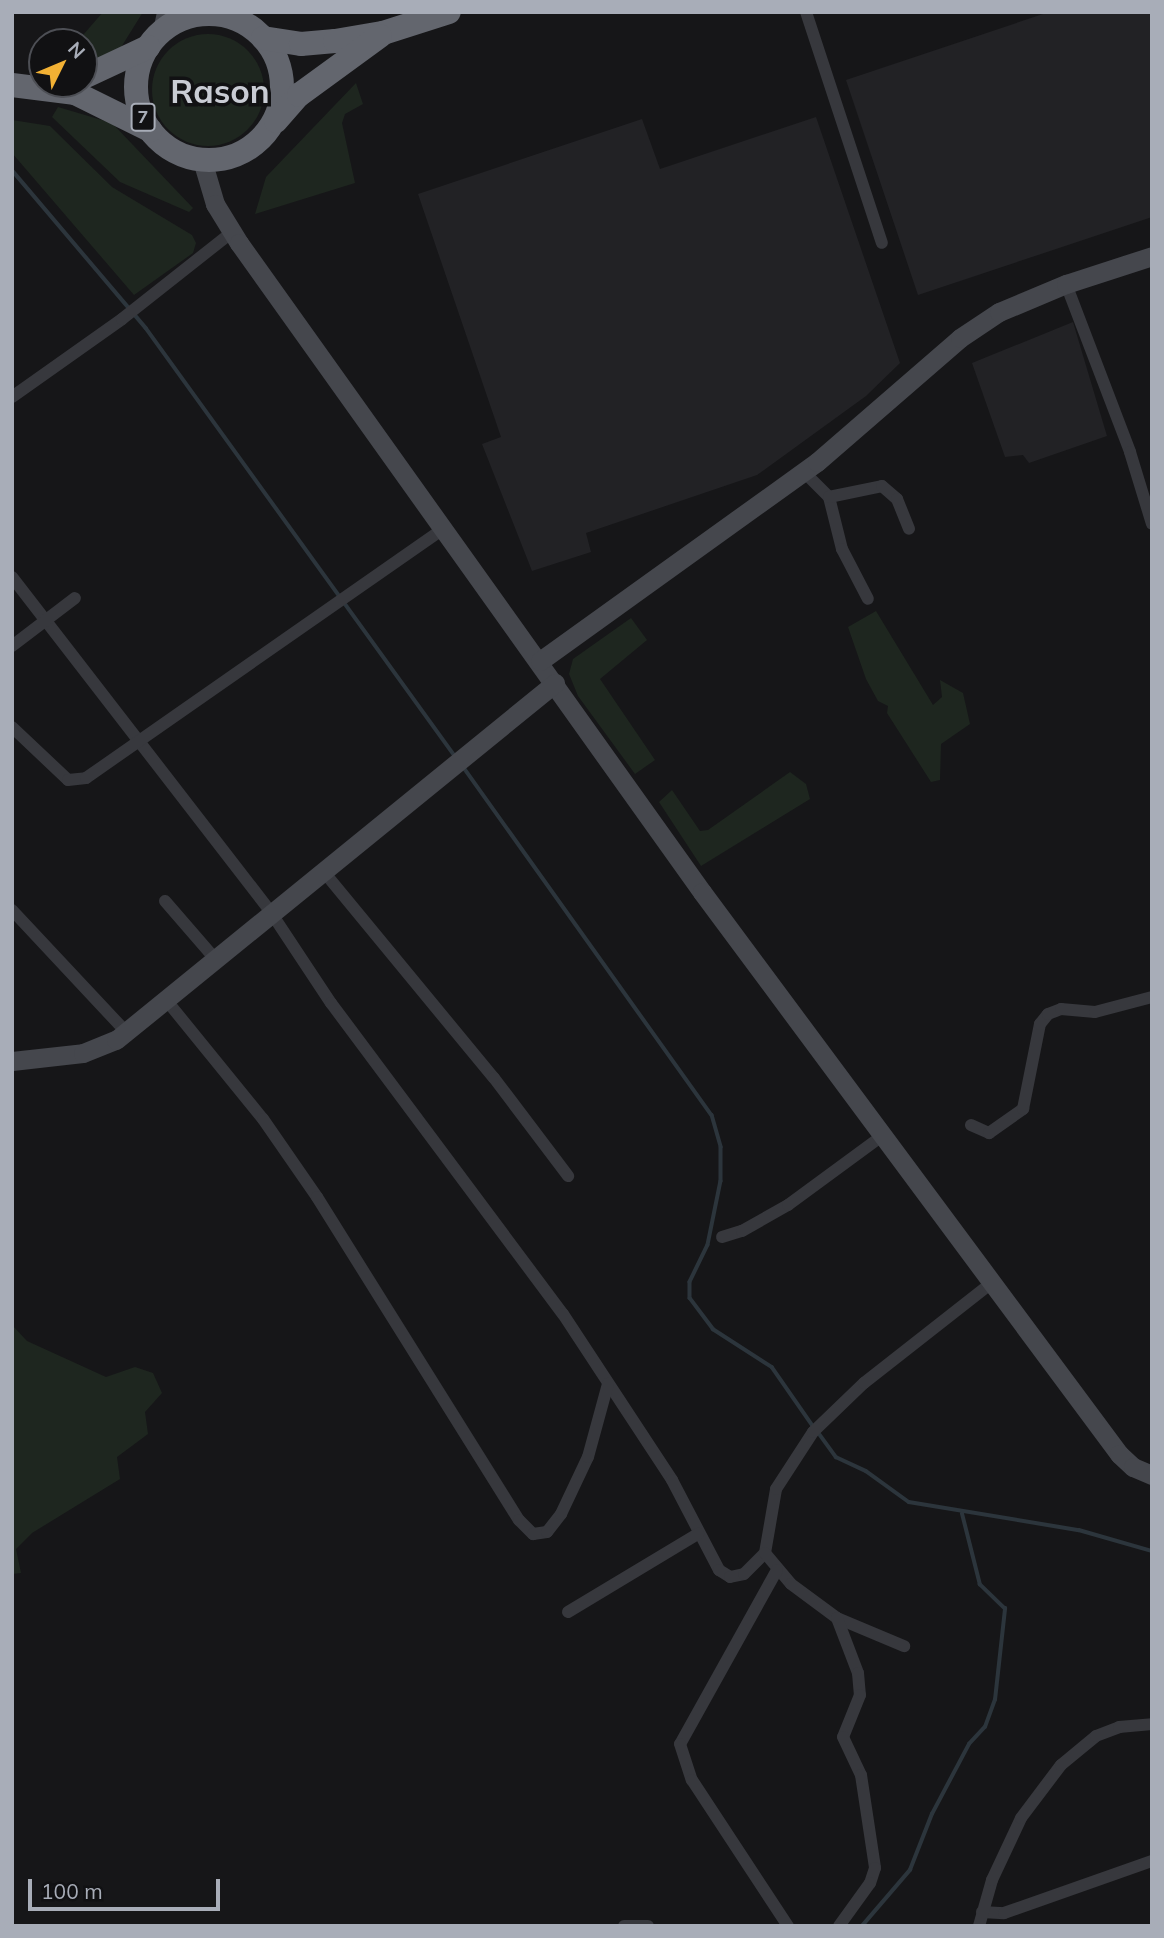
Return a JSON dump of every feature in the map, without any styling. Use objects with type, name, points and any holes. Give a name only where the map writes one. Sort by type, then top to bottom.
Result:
[{"type":"highway","points":[[98,68],[158,30],[203,14],[223,14],[263,38],[301,44],[383,33],[449,12]]},
{"type":"highway","name":"7","points":[[150,130],[136,89],[158,30]]},
{"type":"highway","points":[[202,160],[242,153],[299,95],[383,33]]},
{"type":"highway","points":[[263,38],[276,57],[282,80],[281,104],[271,126]]},
{"type":"highway","name":"7","points":[[87,98],[150,130],[173,150],[202,160]]},
{"type":"street","points":[[806,12],[882,243]]},
{"type":"street","points":[[202,160],[215,204],[232,232],[882,1136],[1119,1454],[1132,1467],[1152,1475]]},
{"type":"street","points":[[12,397],[122,319],[232,232]]},
{"type":"street","points":[[540,661],[804,472],[900,395],[960,338],[999,312],[1066,284],[1152,256]]},
{"type":"street","points":[[1066,284],[1130,452],[1152,524]]},
{"type":"street","points":[[804,472],[829,497],[842,549],[868,599]]},
{"type":"street","points":[[829,497],[882,486],[897,499],[909,529]]},
{"type":"street","points":[[12,727],[68,780],[86,778],[444,528]]},
{"type":"street","points":[[12,577],[272,914],[331,1003],[563,1314],[672,1480],[719,1570],[730,1577],[744,1574],[765,1553],[776,1489],[817,1428],[874,1375],[993,1283]]},
{"type":"street","points":[[12,646],[75,598]]},
{"type":"street","points":[[12,1061],[92,1050],[126,1032],[217,961],[555,683]]},
{"type":"street","points":[[324,872],[494,1078],[568,1177]]},
{"type":"street","points":[[165,901],[217,961]]},
{"type":"street","points":[[12,910],[126,1032]]},
{"type":"street","points":[[971,1125],[989,1133],[1023,1108],[1040,1024],[1048,1014],[1061,1009],[1095,1012],[1152,997]]},
{"type":"street","points":[[167,1001],[263,1119],[317,1196],[519,1520],[533,1534],[547,1532],[561,1514],[591,1447],[608,1384]]},
{"type":"street","points":[[722,1237],[742,1231],[788,1205],[882,1136]]},
{"type":"street","points":[[568,1612],[698,1534]]},
{"type":"street","points":[[765,1553],[777,1570],[837,1618],[904,1646]]},
{"type":"street","points":[[777,1570],[680,1744],[692,1780],[788,1926]]},
{"type":"street","points":[[837,1618],[858,1673],[860,1695],[843,1737],[861,1775],[875,1868],[870,1883],[839,1926]]},
{"type":"street","points":[[979,1926],[982,1912],[1021,1818],[1061,1765],[1096,1737],[1119,1727],[1152,1724]]},
{"type":"street","points":[[982,1912],[1004,1913],[1152,1861]]},
{"type":"street","points":[[624,1926],[648,1926]]},
{"type":"shaded area","points":[[103,12],[143,12],[120,49],[98,59],[98,28],[89,28]]},
{"type":"shaded area","points":[[1049,12],[1152,12],[1152,217],[918,295],[846,80]]},
{"type":"shaded area","points":[[208,34],[230,38],[248,50],[260,68],[264,90],[260,112],[248,130],[230,142],[208,146],[186,142],[168,130],[156,112],[152,90],[156,68],[168,50],[186,38]]},
{"type":"shaded area","points":[[356,83],[363,104],[345,114],[342,123],[355,183],[255,214],[266,177]]},
{"type":"shaded area","points":[[58,107],[112,123],[193,208],[189,212],[120,182],[52,117]]},
{"type":"shaded area","points":[[816,117],[900,363],[866,396],[757,475],[586,533],[591,552],[532,571],[482,444],[501,437],[418,194],[642,119],[660,169]]},
{"type":"shaded area","points":[[12,120],[50,126],[112,187],[192,235],[196,243],[193,253],[134,295],[12,153]]},
{"type":"shaded area","points":[[1073,322],[1107,436],[1029,463],[1023,455],[1005,457],[972,363]]},
{"type":"shaded area","points":[[876,611],[933,705],[942,697],[940,680],[963,693],[970,724],[941,744],[940,780],[931,782],[887,713],[888,706],[878,701],[866,679],[848,627]]},
{"type":"shaded area","points":[[631,618],[647,640],[600,679],[655,760],[635,774],[578,696],[569,674],[573,659]]},
{"type":"shaded area","points":[[790,772],[806,784],[810,799],[701,866],[659,802],[672,790],[700,831],[708,830]]},
{"type":"shaded area","points":[[12,1325],[27,1341],[106,1377],[135,1367],[153,1373],[162,1393],[145,1412],[148,1434],[117,1457],[120,1479],[32,1533],[16,1549],[21,1573],[12,1574]]},
{"type":"waterway","points":[[12,170],[146,328],[455,756]]},
{"type":"waterway","points":[[462,765],[712,1115],[721,1147],[721,1181],[708,1245],[690,1282],[690,1298],[713,1329],[772,1367],[813,1426]]},
{"type":"waterway","points":[[818,1432],[836,1457],[866,1471],[909,1502],[1079,1530],[1152,1551]]},
{"type":"waterway","points":[[862,1926],[910,1870],[932,1814],[969,1744],[985,1727],[995,1700],[1005,1609],[980,1585],[962,1514]]},
{"type":"district","name":"Rason","points":[[220,91]]}]
